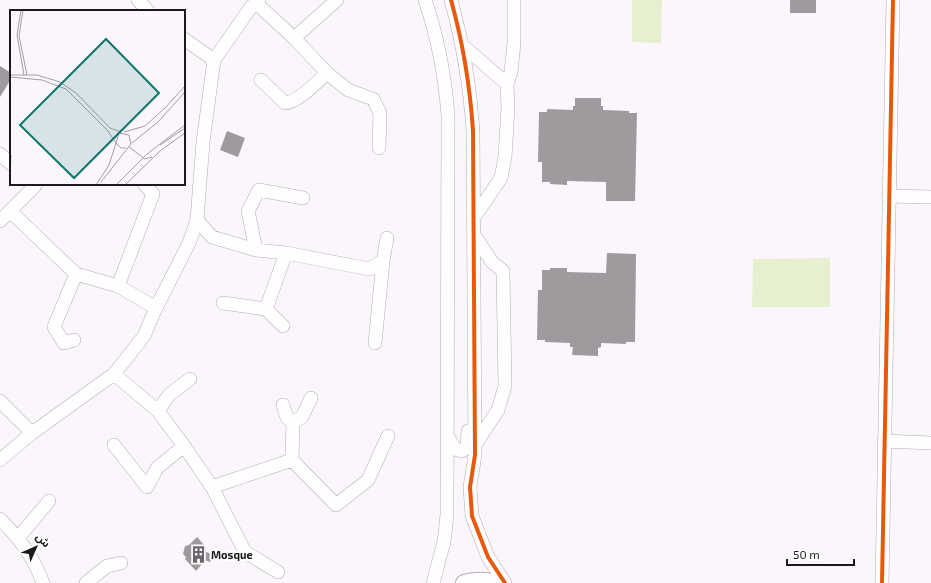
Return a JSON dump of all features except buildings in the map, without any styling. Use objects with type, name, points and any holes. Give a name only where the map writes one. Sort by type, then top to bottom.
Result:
[{"type":"main road","points":[[464,583],[470,581],[494,583]]},
{"type":"street","points":[[138,0],[147,10]]},
{"type":"street","points":[[294,38],[338,0]]},
{"type":"street","points":[[424,0],[432,21],[440,56],[446,91],[448,116],[446,532],[433,583]]},
{"type":"street","points":[[451,0],[462,45],[472,109],[475,216],[475,455],[470,487],[472,516],[488,557],[505,583]]},
{"type":"street","points":[[475,216],[501,178],[505,157],[508,107],[507,84],[514,43],[514,0]]},
{"type":"street","points":[[882,583],[893,0]]},
{"type":"street","points":[[0,460],[32,433],[114,374],[144,336],[156,308],[189,243],[197,220],[203,142],[214,60],[251,7],[257,2],[327,72],[348,90],[373,99],[380,113],[379,148]]},
{"type":"street","points":[[185,40],[214,60]]},
{"type":"street","points":[[462,45],[507,84]]},
{"type":"street","points":[[260,80],[285,103],[288,103],[297,99],[327,72]]},
{"type":"street","points":[[0,154],[10,163]]},
{"type":"street","points":[[0,221],[35,186],[34,185]]},
{"type":"street","points":[[118,286],[153,194],[145,185]]},
{"type":"street","points":[[256,250],[248,211],[259,190],[303,198]]},
{"type":"street","points":[[889,196],[931,196]]},
{"type":"street","points":[[10,211],[76,274],[118,286],[156,308]]},
{"type":"street","points":[[197,220],[212,237],[256,250],[286,253],[369,269],[383,261]]},
{"type":"street","points":[[475,236],[492,262],[503,271],[505,386],[498,410],[475,445]]},
{"type":"street","points":[[375,343],[383,261],[387,238]]},
{"type":"street","points":[[266,309],[286,253]]},
{"type":"street","points":[[74,340],[64,344],[54,327],[76,274]]},
{"type":"street","points":[[223,303],[266,309],[283,326]]},
{"type":"street","points":[[114,374],[158,411],[184,446],[212,487],[245,552],[278,572]]},
{"type":"street","points":[[158,411],[169,396],[190,379]]},
{"type":"street","points":[[293,422],[302,417],[311,398]]},
{"type":"street","points":[[0,401],[32,433]]},
{"type":"street","points":[[283,405],[287,418],[293,422]]},
{"type":"street","points":[[447,435],[455,449],[462,451],[465,450],[468,444],[468,425],[475,407]]},
{"type":"street","points":[[293,422],[292,460],[336,505],[368,480],[388,436]]},
{"type":"street","points":[[884,441],[931,443]]},
{"type":"street","points":[[114,445],[147,487],[157,468],[184,446]]},
{"type":"street","points":[[212,487],[292,460]]},
{"type":"street","points":[[18,538],[49,501]]},
{"type":"street","points":[[0,519],[18,538],[36,566],[43,583]]},
{"type":"street","points":[[86,583],[106,566],[121,563]]},
{"type":"green space","points":[[632,0],[662,0],[661,43],[632,42]]},
{"type":"green space","points":[[830,258],[830,307],[752,307],[753,259]]},
{"type":"cycle path","points":[[451,0],[465,65],[473,131],[475,455],[470,487],[472,516],[488,557],[505,583]]},
{"type":"cycle path","points":[[882,583],[893,0]]},
{"type":"place","name":"Mosque","points":[[198,554]]}]
